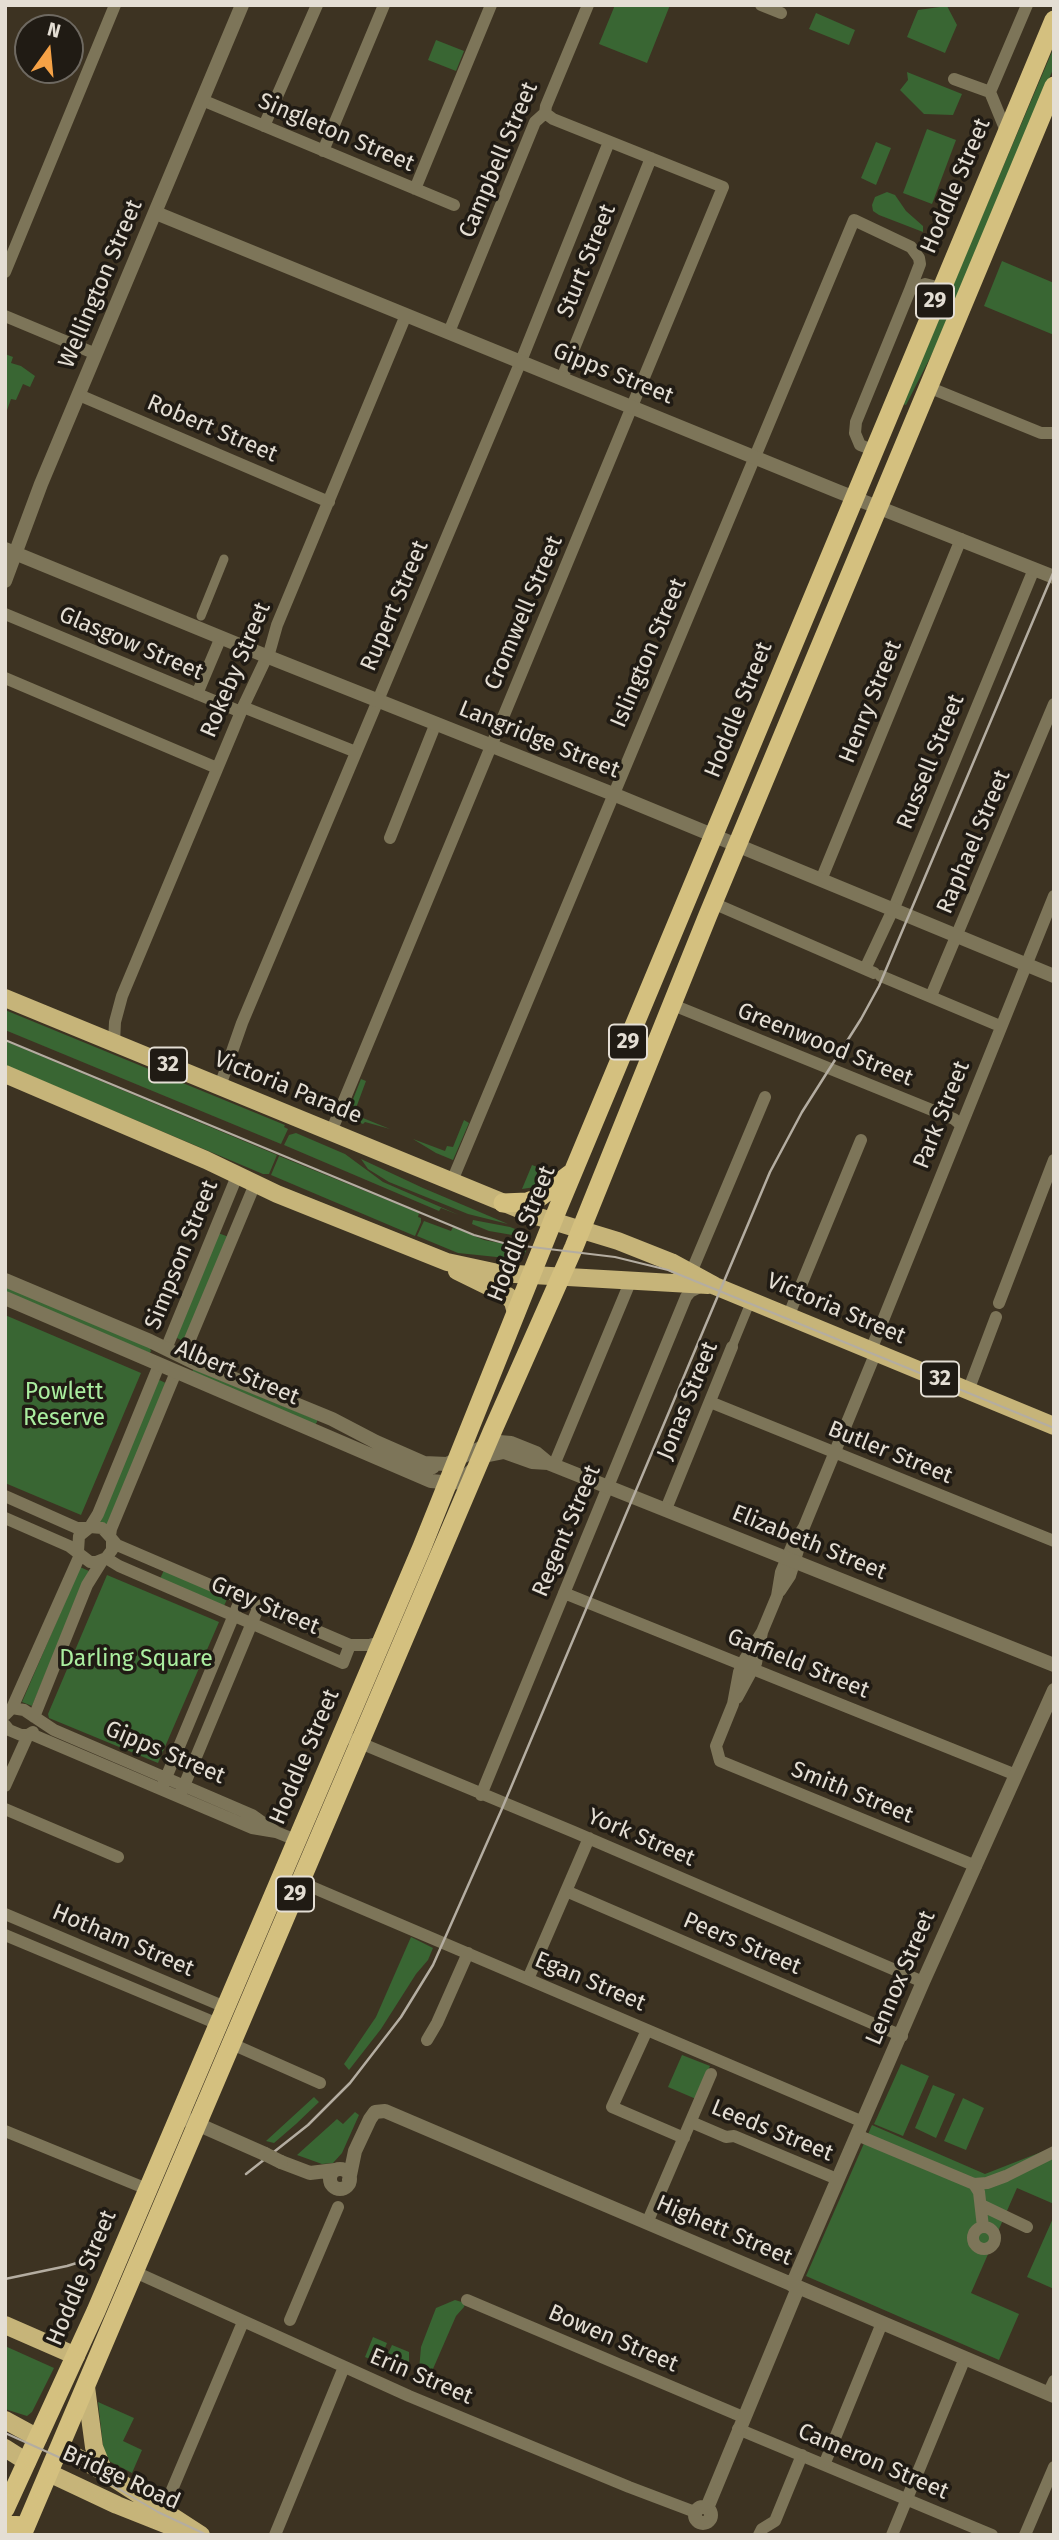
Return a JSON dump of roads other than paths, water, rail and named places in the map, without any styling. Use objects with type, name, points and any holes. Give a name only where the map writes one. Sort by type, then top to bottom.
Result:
[{"type":"highway","name":"Hoddle Street","points":[[60,2448],[300,1882],[381,1642],[450,1482],[531,1274],[1054,20]]},
{"type":"highway","name":"Hoddle Street","points":[[27,2462],[76,2356],[296,1840],[350,1739],[455,1521],[582,1229],[713,903],[878,506],[928,387],[1045,127],[1054,86]]},
{"type":"highway","points":[[503,1203],[540,1197],[560,1183],[577,1164]]},
{"type":"highway","points":[[76,2356],[85,2367],[87,2386]]},
{"type":"highway","points":[[38,2438],[60,2448]]},
{"type":"highway","name":"29","points":[[24,2530],[60,2448]]},
{"type":"highway","name":"29","points":[[5,2509],[27,2462]]},
{"type":"highway","name":"Bridge Road","points":[[27,2462],[49,2473]]},
{"type":"highway","points":[[5,2525],[24,2530]]},
{"type":"main road","name":"Victoria Parade","points":[[5,998],[553,1222]]},
{"type":"main road","name":"32","points":[[5,1074],[426,1255],[475,1269],[531,1274]]},
{"type":"main road","name":"Victoria Street","points":[[553,1222],[609,1237],[671,1262],[698,1286]]},
{"type":"main road","points":[[426,1255],[508,1296],[516,1313]]},
{"type":"main road","name":"32","points":[[671,1262],[693,1268],[775,1303],[815,1327]]},
{"type":"main road","name":"Victoria Street","points":[[531,1274],[698,1286],[815,1327],[1054,1426]]},
{"type":"main road","name":"32","points":[[698,1286],[782,1322],[815,1327]]},
{"type":"main road","name":"32","points":[[1005,1406],[1054,1420]]},
{"type":"main road","points":[[5,2325],[76,2356]]},
{"type":"main road","points":[[87,2386],[95,2452],[104,2472]]},
{"type":"main road","points":[[5,2420],[38,2438]]},
{"type":"main road","points":[[5,2448],[27,2462]]},
{"type":"main road","name":"Bridge Road","points":[[60,2448],[104,2472],[199,2535]]},
{"type":"main road","name":"Bridge Road","points":[[49,2473],[169,2527],[199,2535]]},
{"type":"street","points":[[5,272],[115,5]]},
{"type":"street","name":"Wellington Street","points":[[5,581],[10,551],[79,395],[242,5]]},
{"type":"street","points":[[264,126],[317,5]]},
{"type":"street","points":[[323,151],[384,5]]},
{"type":"street","points":[[415,189],[491,5]]},
{"type":"street","name":"Campbell Street","points":[[449,332],[536,122],[545,113],[587,5]]},
{"type":"street","points":[[761,5],[781,13]]},
{"type":"street","points":[[1006,131],[990,92],[1027,5]]},
{"type":"street","points":[[954,79],[990,92]]},
{"type":"street","name":"Singleton Street","points":[[202,100],[454,205]]},
{"type":"street","points":[[545,113],[553,119],[651,158]]},
{"type":"street","name":"Rupert Street","points":[[220,1086],[242,1023],[521,362],[609,142]]},
{"type":"street","name":"Cromwell Street","points":[[331,1132],[723,187],[651,158]]},
{"type":"street","name":"Sturt Street","points":[[562,378],[651,158]]},
{"type":"street","name":"Gipps Street","points":[[156,213],[855,498],[1054,576]]},
{"type":"street","name":"Islington Street","points":[[452,1181],[854,220],[911,247],[918,254],[920,264],[910,290]]},
{"type":"street","points":[[873,450],[860,445],[855,433],[856,422],[910,290],[925,284],[941,288]]},
{"type":"street","name":"Rokeby Street","points":[[114,1043],[115,1022],[122,996],[406,315]]},
{"type":"street","points":[[5,316],[96,354]]},
{"type":"street","points":[[928,387],[1041,433],[1054,433]]},
{"type":"street","name":"Robert Street","points":[[79,395],[329,502]]},
{"type":"street","name":"Henry Street","points":[[821,880],[961,539]]},
{"type":"street","name":"Langridge Street","points":[[10,551],[613,794],[1054,976]]},
{"type":"street","points":[[201,616],[224,559]]},
{"type":"street","name":"Russell Street","points":[[874,972],[892,910],[1034,569]]},
{"type":"street","name":"Glasgow Street","points":[[5,614],[197,694],[356,752]]},
{"type":"street","points":[[197,694],[221,637]]},
{"type":"street","points":[[5,678],[217,768]]},
{"type":"street","name":"Raphael Street","points":[[932,996],[1054,704]]},
{"type":"street","points":[[390,838],[436,723]]},
{"type":"street","name":"Park Street","points":[[717,1755],[716,1746],[777,1596],[790,1576],[791,1561],[804,1527],[1000,1026],[1054,896]]},
{"type":"street","points":[[713,903],[1000,1026]]},
{"type":"street","name":"Greenwood Street","points":[[673,1005],[947,1116],[961,1125]]},
{"type":"street","points":[[693,1268],[765,1097]]},
{"type":"street","points":[[790,1312],[861,1140]]},
{"type":"street","points":[[999,1303],[1054,1160]]},
{"type":"street","name":"Simpson Street","points":[[166,1349],[237,1176]]},
{"type":"street","name":"Simpson Street","points":[[183,1356],[256,1184]]},
{"type":"street","name":"Albert Street","points":[[5,1280],[324,1415],[376,1443],[441,1471],[450,1482]]},
{"type":"street","points":[[551,1464],[631,1280]]},
{"type":"street","name":"Regent Street","points":[[481,1795],[686,1297],[698,1286]]},
{"type":"street","name":"Albert Street","points":[[5,1298],[430,1480],[450,1482]]},
{"type":"street","name":"Jonas Street","points":[[666,1509],[748,1308]]},
{"type":"street","points":[[968,1391],[996,1317]]},
{"type":"street","points":[[159,1365],[166,1349]]},
{"type":"street","points":[[5,1786],[35,1727],[36,1709],[88,1585],[112,1550],[111,1529],[183,1356]]},
{"type":"street","name":"Simpson Street","points":[[88,1528],[98,1514],[159,1365]]},
{"type":"street","name":"Butler Street","points":[[710,1402],[1054,1541]]},
{"type":"street","points":[[317,1431],[324,1415]]},
{"type":"street","name":"Elizabeth Street","points":[[458,1459],[484,1453],[499,1442],[511,1443],[536,1452],[551,1464],[1054,1665]]},
{"type":"street","points":[[455,1521],[456,1498],[450,1482],[467,1476],[484,1453]]},
{"type":"street","name":"Albert Street","points":[[424,1463],[441,1465],[458,1459]]},
{"type":"street","points":[[5,1496],[77,1528],[102,1528],[111,1538]]},
{"type":"street","points":[[29,1528],[37,1509]]},
{"type":"street","points":[[5,1518],[79,1553],[90,1562],[104,1559]]},
{"type":"street","points":[[8,1710],[79,1553],[77,1541],[88,1528]]},
{"type":"street","name":"Grey Street","points":[[111,1538],[117,1545],[350,1645],[369,1646],[381,1642]]},
{"type":"street","name":"Grey Street","points":[[104,1559],[343,1662],[350,1645]]},
{"type":"street","points":[[154,1581],[161,1563]]},
{"type":"street","name":"Garfield Street","points":[[564,1593],[1016,1775]]},
{"type":"street","points":[[164,1784],[241,1598]]},
{"type":"street","points":[[182,1791],[259,1606]]},
{"type":"street","name":"Lennox Street","points":[[700,2519],[795,2287],[807,2249],[1054,1690]]},
{"type":"street","name":"Gipps Street","points":[[8,1710],[24,1710],[54,1730],[151,1778],[296,1840]]},
{"type":"street","name":"Gipps Street","points":[[5,1727],[15,1733],[29,1735],[151,1778]]},
{"type":"street","name":"York Street","points":[[350,1739],[589,1838],[923,1982]]},
{"type":"street","name":"Smith Street","points":[[717,1755],[726,1765],[976,1866]]},
{"type":"street","points":[[5,1809],[118,1857]]},
{"type":"street","points":[[528,1979],[589,1838]]},
{"type":"street","name":"Egan Street","points":[[300,1882],[646,2030],[860,2128],[974,2184]]},
{"type":"street","name":"Peers Street","points":[[566,1891],[902,2036]]},
{"type":"street","name":"Hotham Street","points":[[5,1914],[222,2015]]},
{"type":"street","name":"Hotham Street","points":[[5,1935],[222,2015]]},
{"type":"street","points":[[427,2040],[468,1953]]},
{"type":"street","points":[[646,2030],[612,2107],[684,2138]]},
{"type":"street","points":[[232,2044],[320,2083]]},
{"type":"street","points":[[647,2223],[711,2074]]},
{"type":"street","name":"Highett Street","points":[[355,2151],[371,2117],[377,2112],[390,2112],[795,2287],[965,2358],[1052,2390]]},
{"type":"street","points":[[179,2116],[299,2170],[314,2174],[336,2170]]},
{"type":"street","name":"Leeds Street","points":[[691,2122],[726,2137],[734,2136],[837,2179]]},
{"type":"street","points":[[5,2131],[147,2189]]},
{"type":"street","points":[[343,2184],[330,2180],[355,2151]]},
{"type":"street","points":[[343,2184],[355,2151]]},
{"type":"street","points":[[983,2227],[979,2192],[974,2184],[987,2183],[1006,2176],[1054,2152]]},
{"type":"street","points":[[299,2170],[314,2180],[343,2184]]},
{"type":"street","points":[[981,2205],[1027,2227]]},
{"type":"street","points":[[290,2320],[338,2207]]},
{"type":"street","name":"Erin Street","points":[[135,2272],[344,2367],[700,2519]]},
{"type":"street","name":"Bowen Street","points":[[467,2300],[741,2423]]},
{"type":"street","points":[[163,2511],[243,2322]]},
{"type":"street","points":[[824,2465],[883,2323]]},
{"type":"street","points":[[892,2535],[965,2358]]},
{"type":"street","points":[[275,2535],[344,2367]]},
{"type":"street","name":"Cameron Street","points":[[741,2423],[824,2465],[992,2535]]},
{"type":"street","points":[[759,2535],[762,2529],[775,2521],[802,2455]]},
{"type":"street","points":[[1025,2535],[1054,2466]]},
{"type":"tram line","points":[[5,1040],[474,1235],[507,1244],[615,1257],[668,1270],[1054,1428]]},
{"type":"tram line","points":[[5,2433],[83,2468],[158,2512],[207,2535]]},
{"type":"railway","points":[[246,2174],[308,2125],[350,2083],[401,2017],[433,1965],[501,1811],[770,1172],[802,1112],[879,986],[1054,571]]},
{"type":"railway","points":[[5,2279],[96,2257]]},
{"type":"park label","name":"Powlett Reserve","points":[[64,1406]]},
{"type":"park label","name":"Darling Square","points":[[136,1660]]}]
